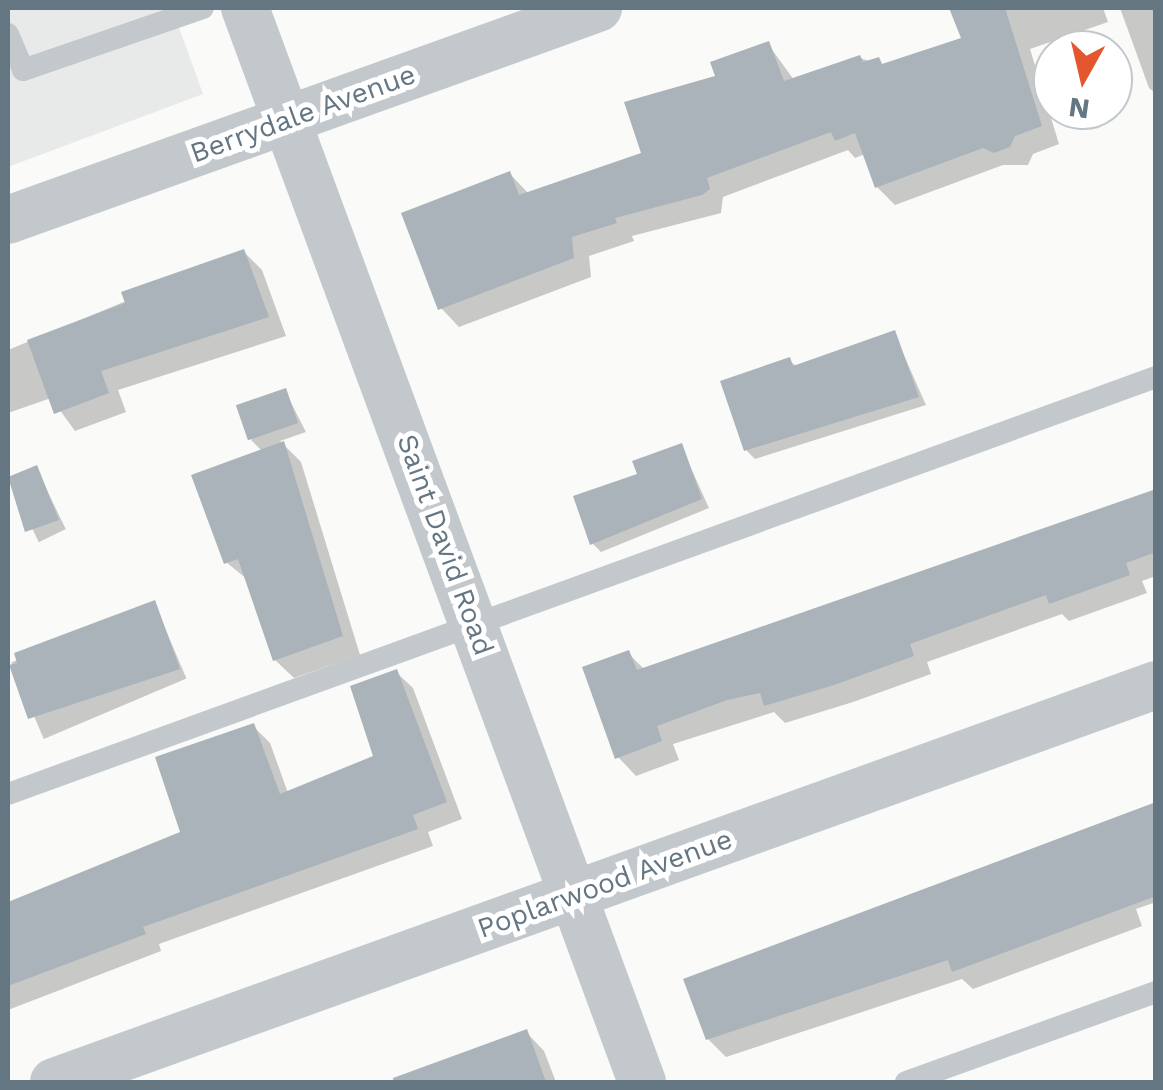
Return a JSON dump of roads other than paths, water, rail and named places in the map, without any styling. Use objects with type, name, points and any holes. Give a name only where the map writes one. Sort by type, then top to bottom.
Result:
[{"type":"street","name":"Saint David Road","points":[[245,8],[642,1082]]},
{"type":"street","name":"Berrydale Avenue","points":[[8,220],[598,8]]},
{"type":"street","name":"Poplarwood Avenue","points":[[54,1082],[1156,685]]},
{"type":"lane","points":[[8,34],[23,70],[204,8]]},
{"type":"lane","points":[[8,794],[1156,377]]},
{"type":"lane","points":[[906,1082],[1156,992]]}]
